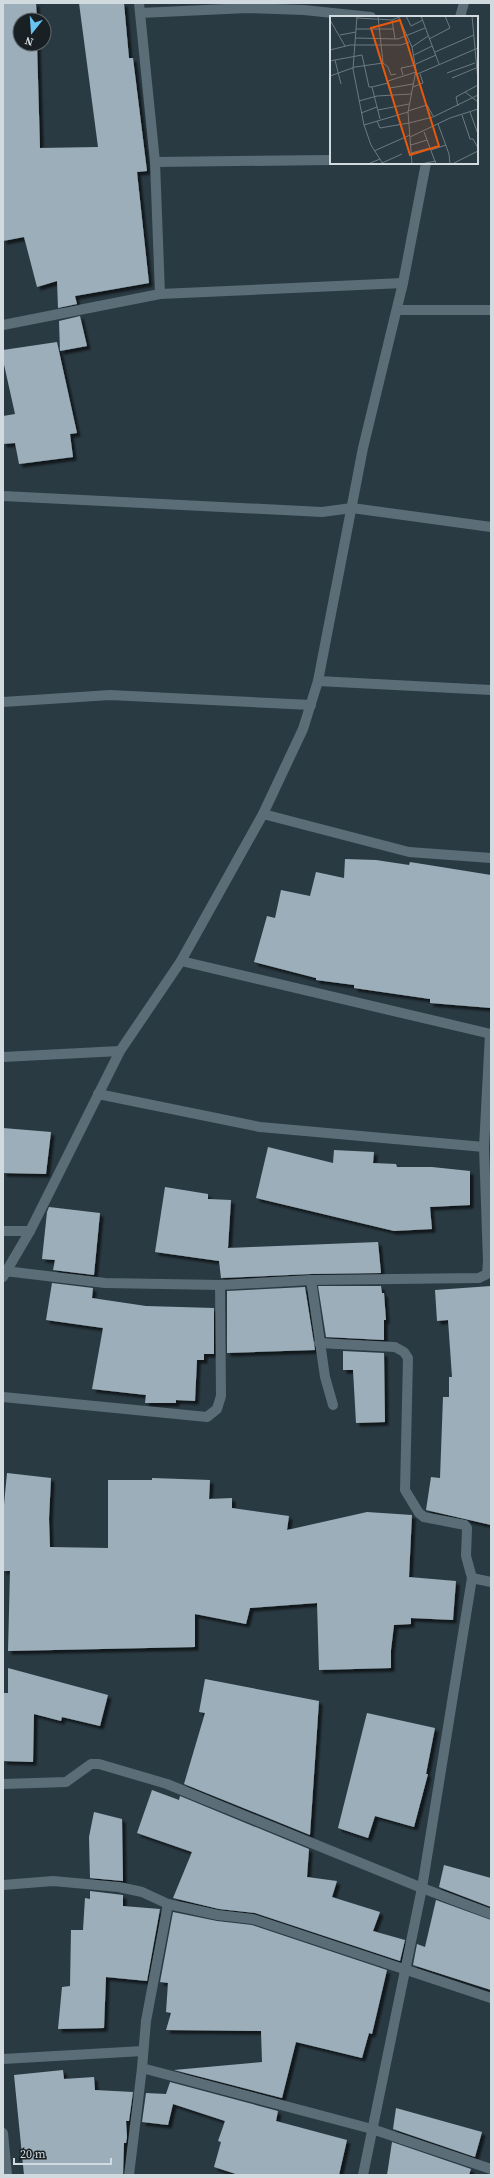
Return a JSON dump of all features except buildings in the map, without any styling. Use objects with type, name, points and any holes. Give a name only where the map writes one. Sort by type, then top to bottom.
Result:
[{"type":"street","points":[[460,16],[464,3]]},
{"type":"street","points":[[160,294],[155,162],[140,8],[248,8],[304,10],[361,16]]},
{"type":"street","points":[[155,162],[330,160]]},
{"type":"street","points":[[181,961],[491,1034],[484,1147],[488,1232],[487,1274],[479,1278],[311,1280],[220,1285],[105,1283],[4,1274],[30,1231],[120,1051],[181,961],[263,814],[303,729],[318,681],[364,448],[403,283],[426,164]]},
{"type":"street","points":[[3,325],[160,294],[403,283]]},
{"type":"street","points":[[397,310],[491,310]]},
{"type":"street","points":[[3,496],[322,512],[352,508],[491,527]]},
{"type":"street","points":[[318,681],[491,690]]},
{"type":"street","points":[[3,702],[110,695],[311,705]]},
{"type":"street","points":[[263,814],[409,852],[491,858]]},
{"type":"street","points":[[3,1057],[120,1051]]},
{"type":"street","points":[[98,1094],[260,1127],[484,1147]]},
{"type":"street","points":[[3,1231],[30,1231]]},
{"type":"street","points":[[311,1280],[325,1377],[333,1405]]},
{"type":"street","points":[[3,1398],[206,1417],[217,1409],[220,1396],[220,1285]]},
{"type":"street","points":[[320,1343],[395,1347],[404,1352],[408,1358],[405,1490],[419,1513],[424,1517],[465,1525],[467,1528],[466,1556],[472,1578],[422,1888],[363,2175]]},
{"type":"street","points":[[472,1578],[491,1582]]},
{"type":"street","points":[[3,1784],[66,1782],[91,1764],[99,1764],[167,1784],[422,1888],[491,1914]]},
{"type":"street","points":[[3,1885],[54,1881],[119,1887],[142,1892],[168,1904],[218,1915],[252,1919],[491,1998]]},
{"type":"street","points":[[129,2175],[146,2021],[168,1904]]},
{"type":"street","points":[[3,2059],[143,2051]]},
{"type":"street","points":[[142,2068],[372,2129],[491,2169]]},
{"type":"street","points":[[3,2133],[7,2175]]}]
